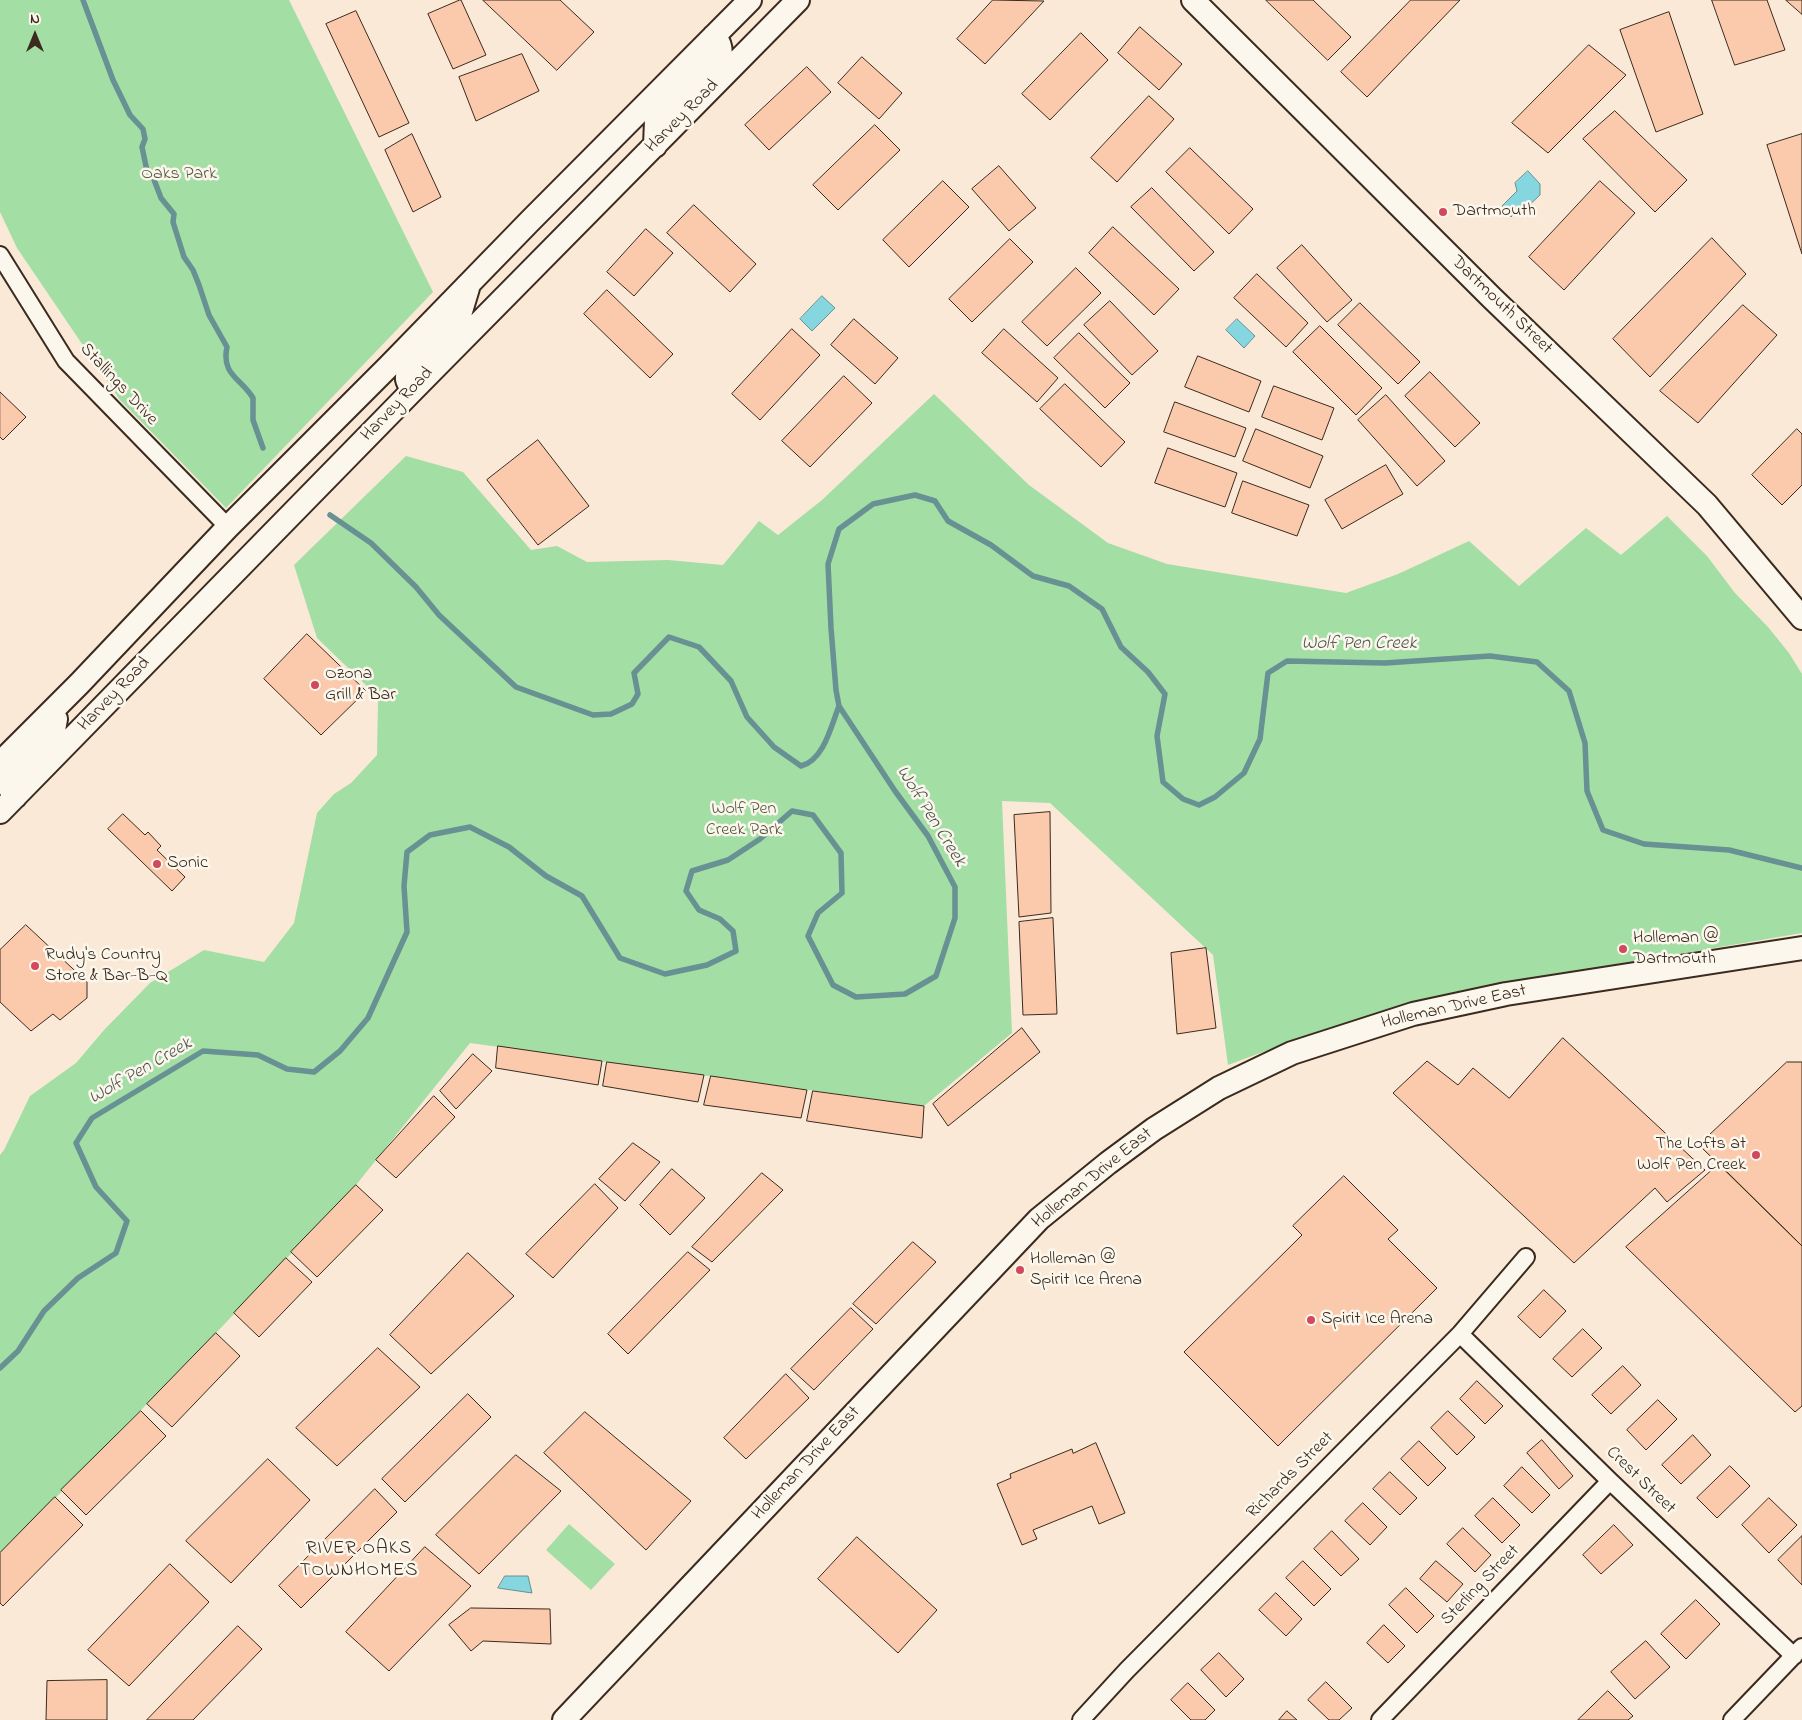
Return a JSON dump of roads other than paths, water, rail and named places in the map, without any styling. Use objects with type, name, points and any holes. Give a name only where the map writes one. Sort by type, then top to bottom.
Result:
[{"type":"main road","name":"Harvey Road","points":[[0,763],[228,527],[750,0]]},
{"type":"main road","name":"Harvey Road","points":[[7,804],[798,0]]},
{"type":"main road","name":"Dartmouth Street","points":[[1193,0],[1485,291],[1708,505],[1802,618]]},
{"type":"main road","points":[[655,146],[656,120],[720,56],[722,50],[714,36]]},
{"type":"main road","points":[[413,390],[406,376],[410,368],[459,318],[469,285]]},
{"type":"main road","points":[[7,804],[7,784],[11,776],[54,730],[57,705]]},
{"type":"main road","name":"Holleman Drive East","points":[[564,1720],[1039,1219],[1108,1163],[1154,1129],[1212,1092],[1292,1053],[1413,1014],[1506,994],[1802,948]]},
{"type":"street","name":"Stallings Drive","points":[[0,255],[66,361],[228,527]]},
{"type":"street","name":"Richards Street","points":[[1081,1720],[1127,1670],[1460,1334],[1526,1257]]},
{"type":"street","name":"Crest Street","points":[[1460,1334],[1610,1481],[1798,1651]]},
{"type":"street","name":"Sterling Street","points":[[1380,1720],[1610,1481]]},
{"type":"street","points":[[1732,1720],[1798,1651]]},
{"type":"water","points":[[1528,171],[1540,184],[1540,195],[1522,212],[1518,210],[1511,217],[1502,206],[1517,191],[1515,183]]},
{"type":"water","points":[[822,296],[835,308],[812,331],[800,319]]},
{"type":"water","points":[[1237,319],[1255,336],[1244,348],[1226,330]]},
{"type":"water","points":[[505,1576],[528,1576],[532,1593],[498,1588]]},
{"type":"waterway","points":[[83,0],[113,80],[130,115],[143,129],[145,139],[142,147],[147,171],[153,177],[161,198],[174,214],[173,222],[184,257],[193,270],[209,315],[227,347],[226,356],[229,370],[253,398],[253,420],[263,448]]},
{"type":"waterway","name":"Wolf Pen Creek","points":[[0,1368],[18,1351],[44,1311],[78,1278],[116,1253],[127,1221],[96,1187],[76,1143],[92,1118],[203,1051],[258,1055],[287,1069],[314,1072],[340,1051],[368,1018],[407,932],[404,886],[407,852],[430,835],[470,827],[509,847],[546,876],[582,896],[620,958],[665,974],[707,965],[736,951],[733,931],[720,919],[699,910],[686,891],[692,871],[728,860],[760,839],[792,811],[813,815],[841,853],[842,893],[818,913],[808,936],[833,985],[856,997],[905,994],[936,976],[955,918],[955,887],[928,836],[895,791],[839,706],[836,690],[828,564],[839,529],[873,504],[915,495],[935,501],[948,521],[991,545],[1033,576],[1069,586],[1102,609],[1121,647],[1148,672],[1165,694],[1157,736],[1163,782],[1183,799],[1199,805],[1215,797],[1244,773],[1260,739],[1268,673],[1287,661],[1385,663],[1490,656],[1537,662],[1569,691],[1585,743],[1587,791],[1603,830],[1644,844],[1729,850],[1802,868]]},
{"type":"waterway","points":[[330,515],[371,543],[416,587],[439,615],[516,687],[593,715],[611,714],[632,704],[638,694],[634,673],[669,637],[699,647],[731,681],[747,717],[774,747],[801,766],[809,763],[821,750],[830,732],[839,706]]},
{"type":"place","name":"Dartmouth","points":[[1443,212]]},
{"type":"place","name":"Ozona Grill & Bar","points":[[315,685]]},
{"type":"place","name":"Sonic","points":[[157,864]]},
{"type":"place","name":"Holleman @ Dartmouth","points":[[1623,949]]},
{"type":"place","name":"Rudy's Country Store & Bar-B-Q","points":[[35,966]]},
{"type":"place","name":"The Lofts at Wolf Pen Creek","points":[[1756,1155]]},
{"type":"place","name":"Holleman @ Spirit Ice Arena","points":[[1020,1270]]},
{"type":"place","name":"Spirit Ice Arena","points":[[1311,1320]]},
{"type":"district","name":"RIVER OAKS TOWNHOMES","points":[[359,1561]]},
{"type":"park label","name":"Oaks Park","points":[[179,175]]},
{"type":"park label","name":"Wolf Pen Creek Park","points":[[744,820]]}]
